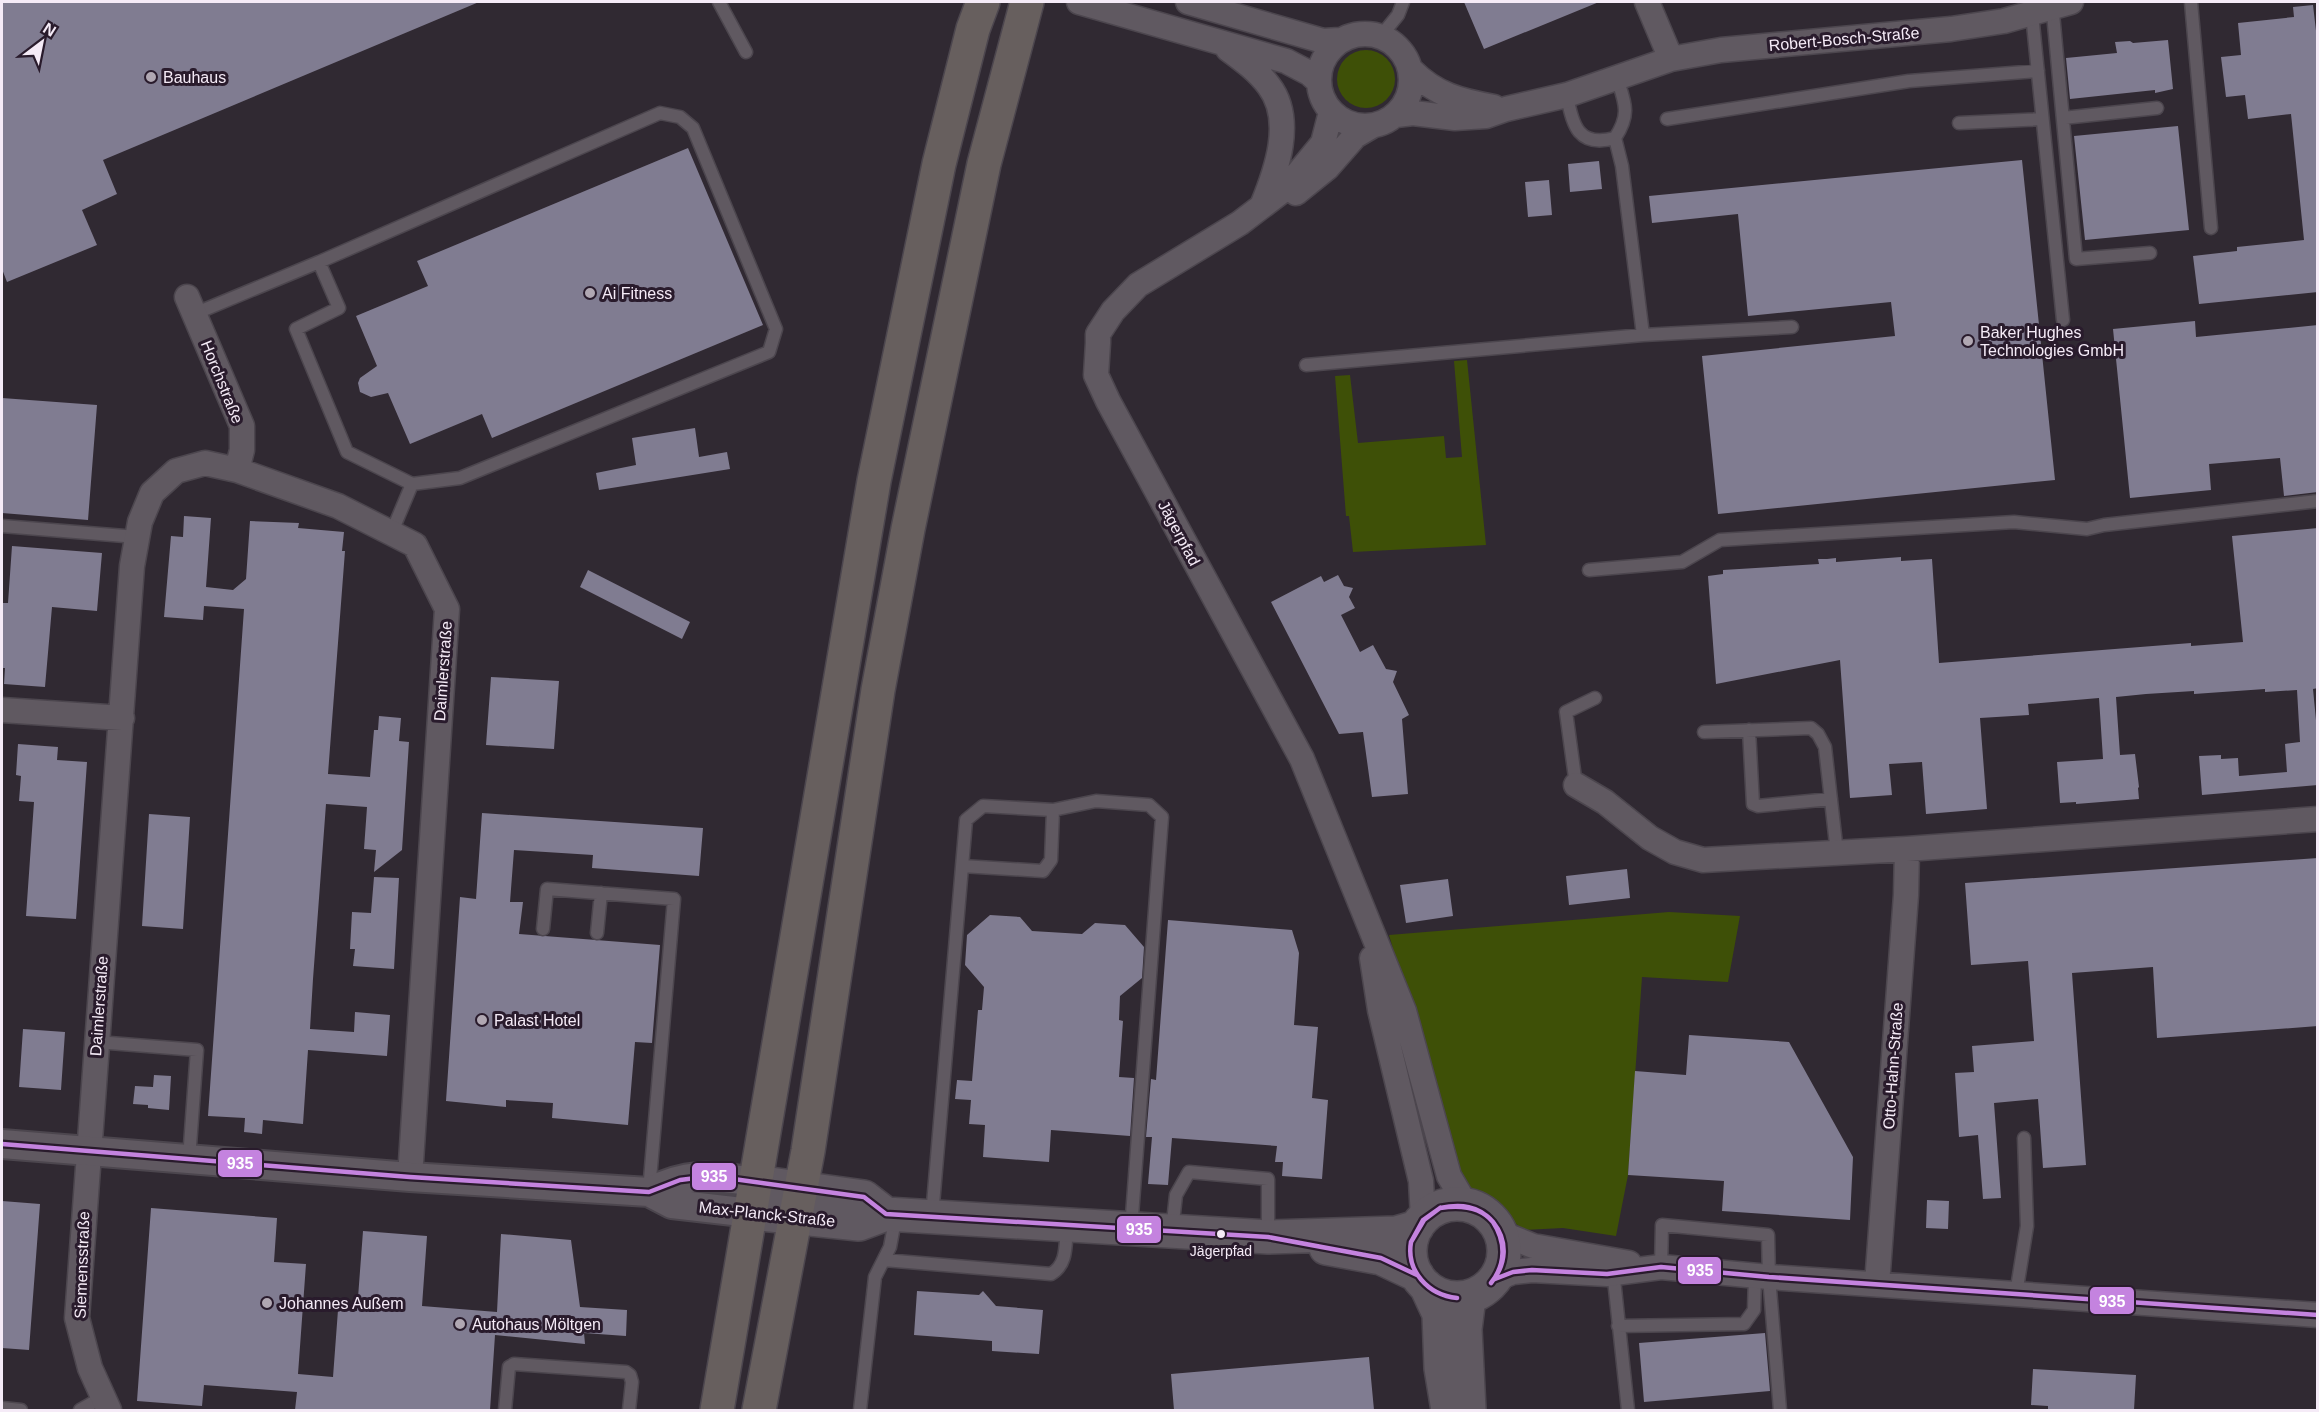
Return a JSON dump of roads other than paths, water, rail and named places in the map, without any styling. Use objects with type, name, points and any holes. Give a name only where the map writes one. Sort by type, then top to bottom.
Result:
[{"type":"main road","points":[[717,1410],[873,481],[939,164],[973,29],[983,2]]},
{"type":"main road","points":[[759,1410],[798,1203],[878,690],[908,529],[984,164],[1027,2]]},
{"type":"main road","name":"Max-Planck-Straße","points":[[753,1198],[798,1203],[859,1224],[891,1214],[1269,1237],[1396,1233],[1420,1223]]},
{"type":"main road","points":[[1448,1410],[1441,1368],[1439,1314],[1411,1259],[1411,1243],[1420,1223],[1436,1209],[1451,1204],[1466,1205],[1481,1210],[1501,1233],[1504,1249],[1502,1265],[1482,1288],[1465,1329],[1469,1410]]},
{"type":"main road","name":"Max-Planck-Straße","points":[[1269,1237],[1381,1258],[1421,1281]]},
{"type":"main road","points":[[1421,1281],[1447,1296],[1482,1288]]},
{"type":"street","points":[[1079,2],[1286,61],[1309,73],[1318,81]]},
{"type":"street","points":[[1188,2],[1323,41],[1340,40],[1363,33],[1382,36],[1402,51],[1410,70],[1409,94],[1396,114],[1385,122],[1372,126],[1355,136],[1313,181],[1287,199],[1261,208]]},
{"type":"street","points":[[1647,2],[1671,59]]},
{"type":"street","name":"Robert-Bosch-Straße","points":[[1396,114],[1413,112],[1455,118],[1486,116],[1567,95],[1671,59],[1720,50],[1951,29],[2052,6]]},
{"type":"street","points":[[1340,40],[1328,51],[1321,65],[1318,81],[1320,92],[1331,111],[1343,121],[1372,126]]},
{"type":"street","points":[[1218,41],[1261,77],[1271,88],[1279,108],[1281,138],[1277,169],[1261,208]]},
{"type":"street","name":"Robert-Bosch-Straße","points":[[1410,70],[1424,84],[1444,95],[1506,109]]},
{"type":"street","points":[[1261,208],[1286,188],[1323,143],[1331,111]]},
{"type":"street","name":"Jägerpfad","points":[[1261,208],[1138,285],[1113,311],[1098,334],[1096,375],[1302,759],[1365,917]]},
{"type":"street","name":"Horchstraße","points":[[191,305],[242,426],[242,450],[237,470]]},
{"type":"street","name":"Daimlerstraße","points":[[88,1151],[132,566],[140,522],[152,493],[176,471],[205,463],[237,470],[338,506],[415,545],[447,609],[410,1177]]},
{"type":"street","points":[[2,710],[122,718]]},
{"type":"street","points":[[1576,785],[1605,802],[1650,838],[1675,852],[1703,860],[1907,849],[2318,819]]},
{"type":"street","name":"Otto-Hahn-Straße","points":[[1877,1284],[1906,896],[1907,849]]},
{"type":"street","points":[[1365,917],[1404,1011],[1449,1176],[1466,1205]]},
{"type":"street","points":[[1365,917],[1380,1010],[1421,1181],[1420,1223]]},
{"type":"street","name":"Max-Planck-Straße","points":[[2,1144],[410,1177],[649,1192],[672,1204],[753,1198]]},
{"type":"street","name":"Siemensstraße","points":[[88,1151],[77,1318],[90,1368],[106,1404]]},
{"type":"street","points":[[1501,1233],[1533,1246],[1613,1267]]},
{"type":"street","points":[[1482,1288],[1514,1272],[1655,1267],[1762,1277],[2318,1315]]},
{"type":"lane","points":[[718,2],[746,52]]},
{"type":"lane","points":[[1382,36],[1398,15],[1403,2]]},
{"type":"lane","points":[[2191,2],[2211,228]]},
{"type":"lane","points":[[2052,6],[2038,71],[2063,320]]},
{"type":"lane","points":[[2052,6],[2076,259],[2150,253]]},
{"type":"lane","points":[[1668,119],[1909,81],[2038,71]]},
{"type":"lane","points":[[1567,95],[1576,128],[1586,138],[1600,142],[1615,138],[1625,123],[1626,107],[1617,78]]},
{"type":"lane","points":[[2063,118],[2157,108]]},
{"type":"lane","points":[[191,305],[319,262],[660,113],[680,117],[693,128],[776,329],[769,352],[460,478],[411,483],[348,452],[343,442],[296,329],[339,309],[319,262]]},
{"type":"lane","points":[[1959,123],[2042,119]]},
{"type":"lane","points":[[1615,138],[1622,166],[1643,335]]},
{"type":"lane","points":[[1306,365],[1643,335],[1792,327]]},
{"type":"lane","points":[[391,534],[411,483]]},
{"type":"lane","points":[[1589,570],[1682,562],[1720,540],[2014,522],[2087,529],[2104,525],[2318,501]]},
{"type":"lane","points":[[2,526],[137,537]]},
{"type":"lane","points":[[1576,785],[1566,712],[1595,698]]},
{"type":"lane","points":[[1704,732],[1811,728],[1818,734],[1825,747],[1837,853]]},
{"type":"lane","points":[[1749,730],[1754,804],[1758,806],[1831,799]]},
{"type":"lane","points":[[932,1217],[966,820],[983,806],[1053,810],[1096,801],[1149,805],[1162,817],[1131,1229]]},
{"type":"lane","points":[[962,866],[1043,871],[1050,860],[1053,810]]},
{"type":"lane","points":[[543,929],[547,889],[674,899],[649,1192]]},
{"type":"lane","points":[[597,933],[601,893]]},
{"type":"lane","points":[[97,1042],[197,1050],[189,1159]]},
{"type":"lane","points":[[2016,1294],[2027,1226],[2024,1138]]},
{"type":"lane","points":[[1172,1232],[1176,1195],[1189,1172],[1268,1179],[1269,1237]]},
{"type":"lane","points":[[860,1410],[875,1277],[890,1247],[891,1214]]},
{"type":"lane","points":[[1618,1326],[1744,1324],[1754,1310],[1762,1277],[1767,1235],[1662,1225],[1655,1267]]},
{"type":"lane","points":[[884,1260],[1051,1274],[1058,1270],[1064,1259],[1067,1226]]},
{"type":"lane","points":[[1613,1267],[1628,1410]]},
{"type":"lane","points":[[1762,1277],[1780,1410]]},
{"type":"lane","points":[[505,1410],[508,1367],[514,1364],[626,1372],[630,1375],[632,1382],[629,1410]]},
{"type":"lane","points":[[80,1410],[106,1404]]},
{"type":"lane","points":[[2,1408],[21,1410]]},
{"type":"place","name":"Bauhaus","points":[[151,77]]},
{"type":"place","name":"Ai Fitness","points":[[590,293]]},
{"type":"place","name":"Baker Hughes Technologies GmbH","points":[[1968,341]]},
{"type":"place","name":"Palast Hotel","points":[[482,1020]]},
{"type":"place","name":"Jägerpfad","points":[[1221,1234]]},
{"type":"place","name":"Johannes Außem","points":[[267,1303]]},
{"type":"place","name":"Autohaus Möltgen","points":[[460,1324]]}]
